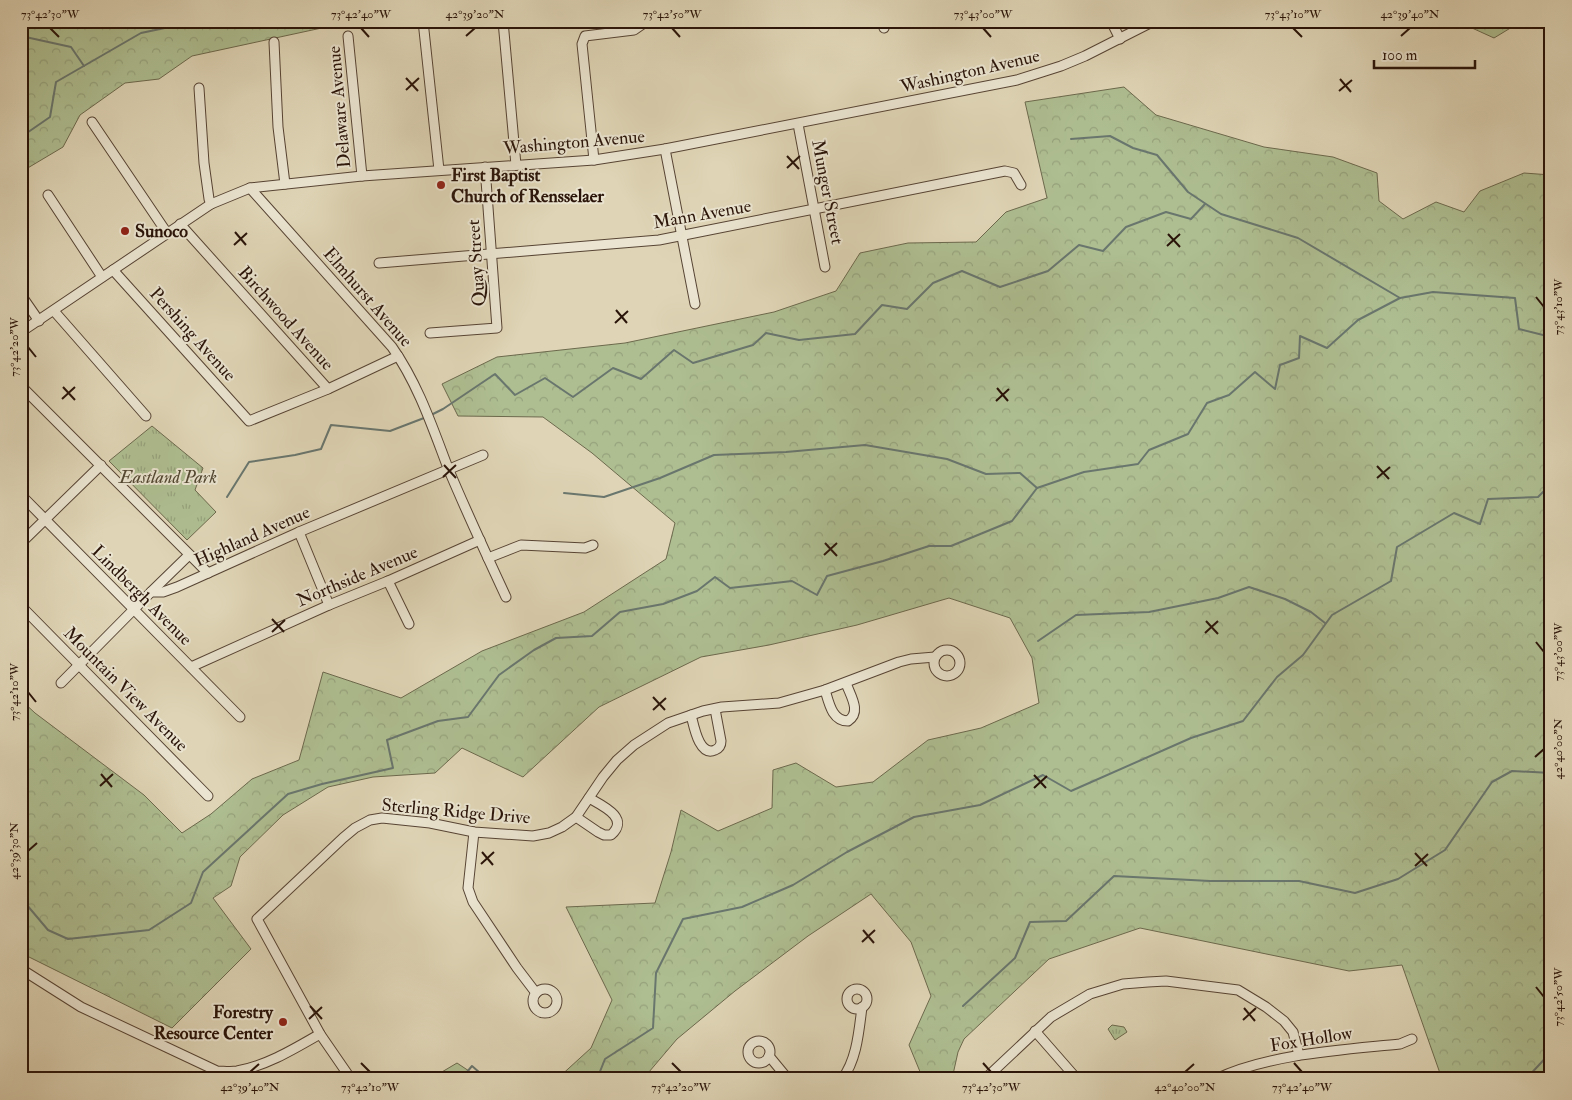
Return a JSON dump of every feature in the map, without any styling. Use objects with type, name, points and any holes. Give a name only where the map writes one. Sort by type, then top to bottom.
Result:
[{"type":"street","points":[[424,21],[439,170]]},
{"type":"street","points":[[503,21],[516,164]]},
{"type":"street","points":[[594,160],[582,44],[585,36],[634,30],[647,21]]},
{"type":"street","points":[[1111,21],[1120,40]]},
{"type":"street","name":"Washington Avenue","points":[[21,332],[211,204],[250,188],[362,176],[594,160],[665,149],[1017,80],[1061,66],[1120,40],[1154,21]]},
{"type":"street","name":"Delaware Avenue","points":[[348,36],[362,176]]},
{"type":"street","points":[[274,42],[278,127],[285,184]]},
{"type":"street","points":[[199,88],[204,163],[211,204]]},
{"type":"street","points":[[92,122],[167,233]]},
{"type":"street","name":"Munger Street","points":[[798,124],[826,267]]},
{"type":"street","points":[[665,149],[695,304]]},
{"type":"street","name":"Quay Street","points":[[430,333],[497,328],[485,167]]},
{"type":"street","name":"Mann Avenue","points":[[379,263],[659,240],[1005,171],[1014,173],[1021,185]]},
{"type":"street","name":"Elmhurst Avenue","points":[[250,188],[398,356],[427,412],[449,469],[506,597]]},
{"type":"street","points":[[48,195],[102,277]]},
{"type":"street","name":"Birchwood Avenue","points":[[180,224],[328,389]]},
{"type":"street","name":"Pershing Avenue","points":[[114,270],[249,421],[328,389]]},
{"type":"street","points":[[21,295],[38,320]]},
{"type":"street","points":[[54,310],[146,416]]},
{"type":"street","points":[[328,389],[398,356]]},
{"type":"street","points":[[21,386],[208,573]]},
{"type":"street","name":"Highland Avenue","points":[[151,592],[163,592],[483,455]]},
{"type":"street","points":[[21,543],[101,465]]},
{"type":"street","name":"Lindbergh Avenue","points":[[21,495],[240,717]]},
{"type":"street","points":[[300,532],[330,605]]},
{"type":"street","name":"Northside Avenue","points":[[191,667],[480,540]]},
{"type":"street","points":[[488,558],[521,544],[585,548],[593,545]]},
{"type":"street","points":[[61,683],[189,555]]},
{"type":"street","points":[[388,581],[409,624]]},
{"type":"street","name":"Mountain View Avenue","points":[[21,606],[208,796]]},
{"type":"street","name":"Sterling Ridge Drive","points":[[320,1034],[257,919],[355,828],[370,820],[382,818],[430,823],[474,832],[533,836],[549,833],[576,817],[617,760],[634,745],[668,723],[714,709],[779,703],[846,683],[899,662],[935,657]]},
{"type":"street","points":[[825,690],[833,712],[838,718],[848,721],[854,715],[855,708],[846,683]]},
{"type":"street","points":[[691,715],[702,747],[709,751],[714,751],[721,744],[714,709]]},
{"type":"street","points":[[576,817],[604,835],[611,835],[616,830],[618,824],[611,811],[589,798]]},
{"type":"street","points":[[474,832],[468,888],[473,902],[536,993]]},
{"type":"street","points":[[21,969],[81,1007],[217,1071],[235,1071],[264,1063],[283,1055],[320,1034],[351,1079]]},
{"type":"street","points":[[985,1079],[1051,1017],[1090,994],[1123,984],[1166,981],[1238,990],[1266,1007],[1284,1021],[1293,1032],[1299,1055]]},
{"type":"street","points":[[842,1079],[853,1057],[860,1028],[862,1007]]},
{"type":"street","points":[[1035,1031],[1077,1079]]},
{"type":"street","name":"Fox Hollow","points":[[1216,1079],[1258,1064],[1299,1055],[1400,1044],[1412,1039]]},
{"type":"street","points":[[769,1056],[788,1079]]},
{"type":"green space","points":[[21,21],[354,21],[192,56],[159,79],[125,83],[80,115],[63,147],[21,172]]},
{"type":"green space","points":[[1460,21],[1522,21],[1494,38]]},
{"type":"green space","points":[[1124,87],[1156,115],[1264,147],[1333,157],[1377,173],[1379,201],[1403,219],[1436,202],[1464,212],[1480,191],[1524,173],[1551,175],[1551,1079],[1442,1079],[1402,965],[1349,971],[1140,928],[1049,959],[964,1039],[958,1052],[952,1079],[923,1079],[909,1045],[931,996],[911,942],[871,894],[808,936],[735,991],[677,1039],[643,1079],[557,1079],[591,1048],[612,1000],[566,907],[655,903],[671,852],[681,810],[718,831],[772,808],[773,770],[796,763],[836,787],[873,782],[928,740],[981,728],[1039,703],[1032,658],[1010,618],[949,598],[857,625],[769,645],[701,657],[599,707],[523,777],[462,748],[435,773],[373,777],[328,787],[283,815],[240,857],[231,886],[213,898],[251,949],[172,1028],[27,956],[21,949],[21,700],[35,713],[144,795],[182,833],[211,814],[252,779],[299,760],[323,672],[401,698],[482,651],[584,612],[666,559],[675,523],[592,453],[543,417],[458,416],[442,384],[497,357],[625,343],[774,312],[836,291],[860,253],[908,243],[976,242],[1006,212],[1047,198],[1025,102]]},
{"type":"green space","name":"Eastland Park","points":[[152,426],[203,468],[195,490],[216,512],[187,540],[109,461]]},
{"type":"green space","points":[[1112,1025],[1124,1027],[1127,1032],[1115,1040],[1108,1029]]},
{"type":"green space","points":[[457,1063],[481,1079],[430,1079]]},
{"type":"waterway","points":[[21,137],[50,117],[56,82],[141,33],[198,21]]},
{"type":"waterway","points":[[21,36],[71,47],[84,66]]},
{"type":"waterway","points":[[1071,139],[1110,136],[1133,148],[1157,155],[1188,192],[1221,214],[1298,238],[1400,298],[1433,292],[1515,298],[1519,329],[1551,337]]},
{"type":"waterway","points":[[431,415],[495,374],[515,395],[545,378],[573,397],[613,368],[641,379],[674,350],[693,363],[753,345],[766,333],[799,340],[855,334],[882,305],[907,309],[933,283],[962,271],[1000,287],[1048,271],[1079,245],[1103,251],[1126,227],[1166,212],[1191,219],[1205,204]]},
{"type":"waterway","points":[[21,898],[48,930],[68,939],[149,930],[191,903],[203,872],[288,794],[322,784],[393,768],[387,740],[438,721],[468,717],[499,675],[534,650],[556,638],[592,636],[620,612],[663,604],[697,591],[715,577],[730,588],[792,581],[817,595],[827,576],[929,546],[951,546],[1012,521],[1037,488],[1084,472],[1138,464],[1149,450],[1188,434],[1207,403],[1229,395],[1255,372],[1275,389],[1280,365],[1299,358],[1300,336],[1327,348],[1358,320],[1400,298]]},
{"type":"waterway","points":[[227,497],[249,462],[321,449],[331,425],[390,431],[424,418]]},
{"type":"waterway","points":[[564,493],[604,497],[660,478],[714,455],[786,452],[865,445],[947,459],[986,474],[1020,473],[1037,488]]},
{"type":"waterway","points":[[597,1079],[605,1059],[653,1028],[656,973],[683,919],[742,907],[793,885],[847,852],[914,817],[980,805],[1043,775],[1071,791],[1191,738],[1243,721],[1277,677],[1303,655],[1332,615],[1391,581],[1397,547],[1454,513],[1480,524],[1488,499],[1538,497],[1551,484]]},
{"type":"waterway","points":[[1038,641],[1076,615],[1149,612],[1218,598],[1249,587],[1285,599],[1311,612],[1325,623]]},
{"type":"waterway","points":[[963,1006],[1015,958],[1030,922],[1066,921],[1114,876],[1210,881],[1299,881],[1355,893],[1398,879],[1445,850],[1492,782],[1512,771],[1551,773]]},
{"type":"waterway","points":[[1526,1079],[1551,1052]]},
{"type":"waterway","points":[[461,1079],[472,1066],[487,1079]]},
{"type":"place","name":"First Baptist Church of Rensselaer","points":[[441,185]]},
{"type":"place","name":"Sunoco","points":[[125,231]]},
{"type":"place","name":"Forestry Resource Center","points":[[283,1022]]}]
